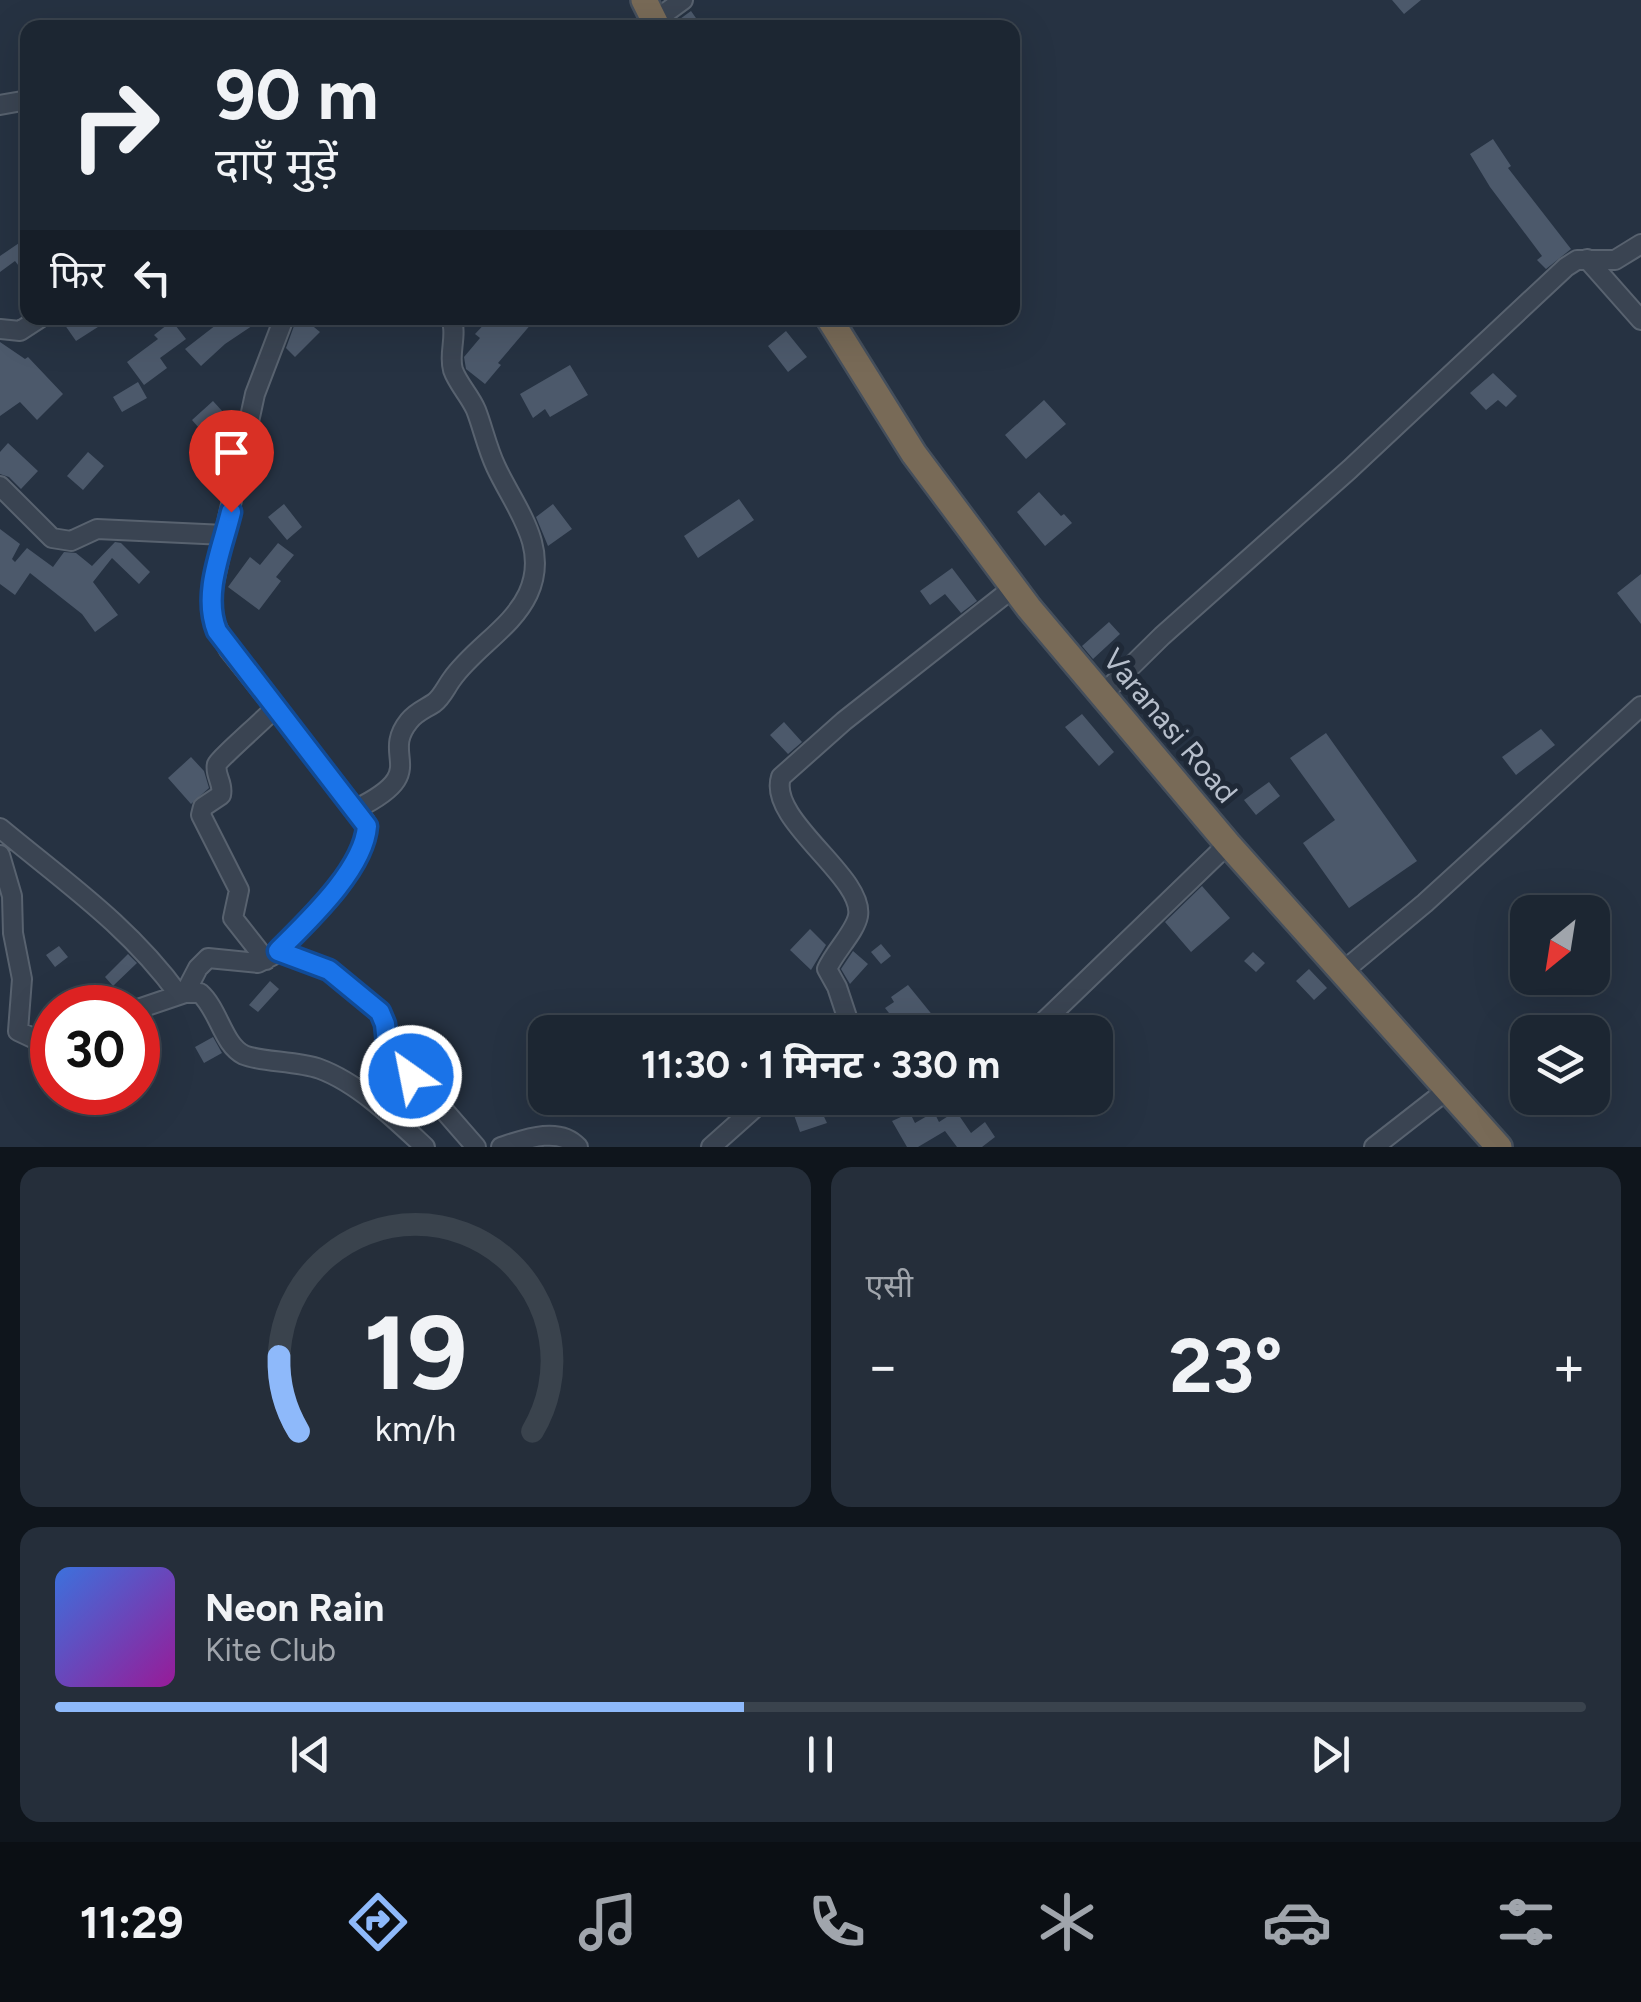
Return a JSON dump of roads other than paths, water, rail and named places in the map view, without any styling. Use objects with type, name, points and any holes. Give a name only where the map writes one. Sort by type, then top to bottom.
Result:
[{"type":"highway","name":"Varanasi Road","points":[[834,325],[914,454],[1013,588],[1228,844],[1499,1147]]},
{"type":"street","points":[[651,19],[683,0]]},
{"type":"street","points":[[1102,696],[1162,636],[1566,267],[1587,259],[1614,260],[1641,244]]},
{"type":"street","points":[[1587,259],[1641,320]]},
{"type":"street","points":[[2,327],[20,331],[29,325]]},
{"type":"street","points":[[182,994],[208,958],[258,963],[272,956],[360,855],[367,826],[229,650],[212,620],[212,592],[254,394],[281,325]]},
{"type":"street","points":[[356,810],[393,788],[399,779],[402,732],[408,722],[436,702],[466,662],[509,621],[527,597],[533,580],[533,541],[528,526],[498,472],[476,410],[452,368],[454,325]]},
{"type":"street","points":[[0,486],[52,538],[71,541],[97,529],[226,536]]},
{"type":"street","points":[[846,1015],[827,969],[834,952],[858,919],[858,905],[824,853],[789,814],[779,790],[781,777],[844,721],[1013,588]]},
{"type":"street","points":[[1341,973],[1425,903],[1641,706]]},
{"type":"street","points":[[275,708],[250,735],[219,759],[216,771],[223,787],[221,795],[203,807],[201,815],[240,890],[233,918],[272,956],[329,970],[380,1012],[388,1054],[476,1147]]},
{"type":"street","points":[[2,836],[134,939],[182,994]]},
{"type":"street","points":[[1051,1015],[1228,844]]},
{"type":"street","points":[[0,856],[12,896],[13,933],[22,979],[18,1031],[30,1038]]},
{"type":"street","points":[[160,1001],[194,992],[215,1008],[230,1042],[245,1055],[282,1060],[332,1074],[424,1147]]},
{"type":"street","points":[[1374,1147],[1447,1090]]},
{"type":"street","points":[[710,1147],[747,1115]]},
{"type":"street","points":[[500,1147],[562,1135],[578,1147]]}]
